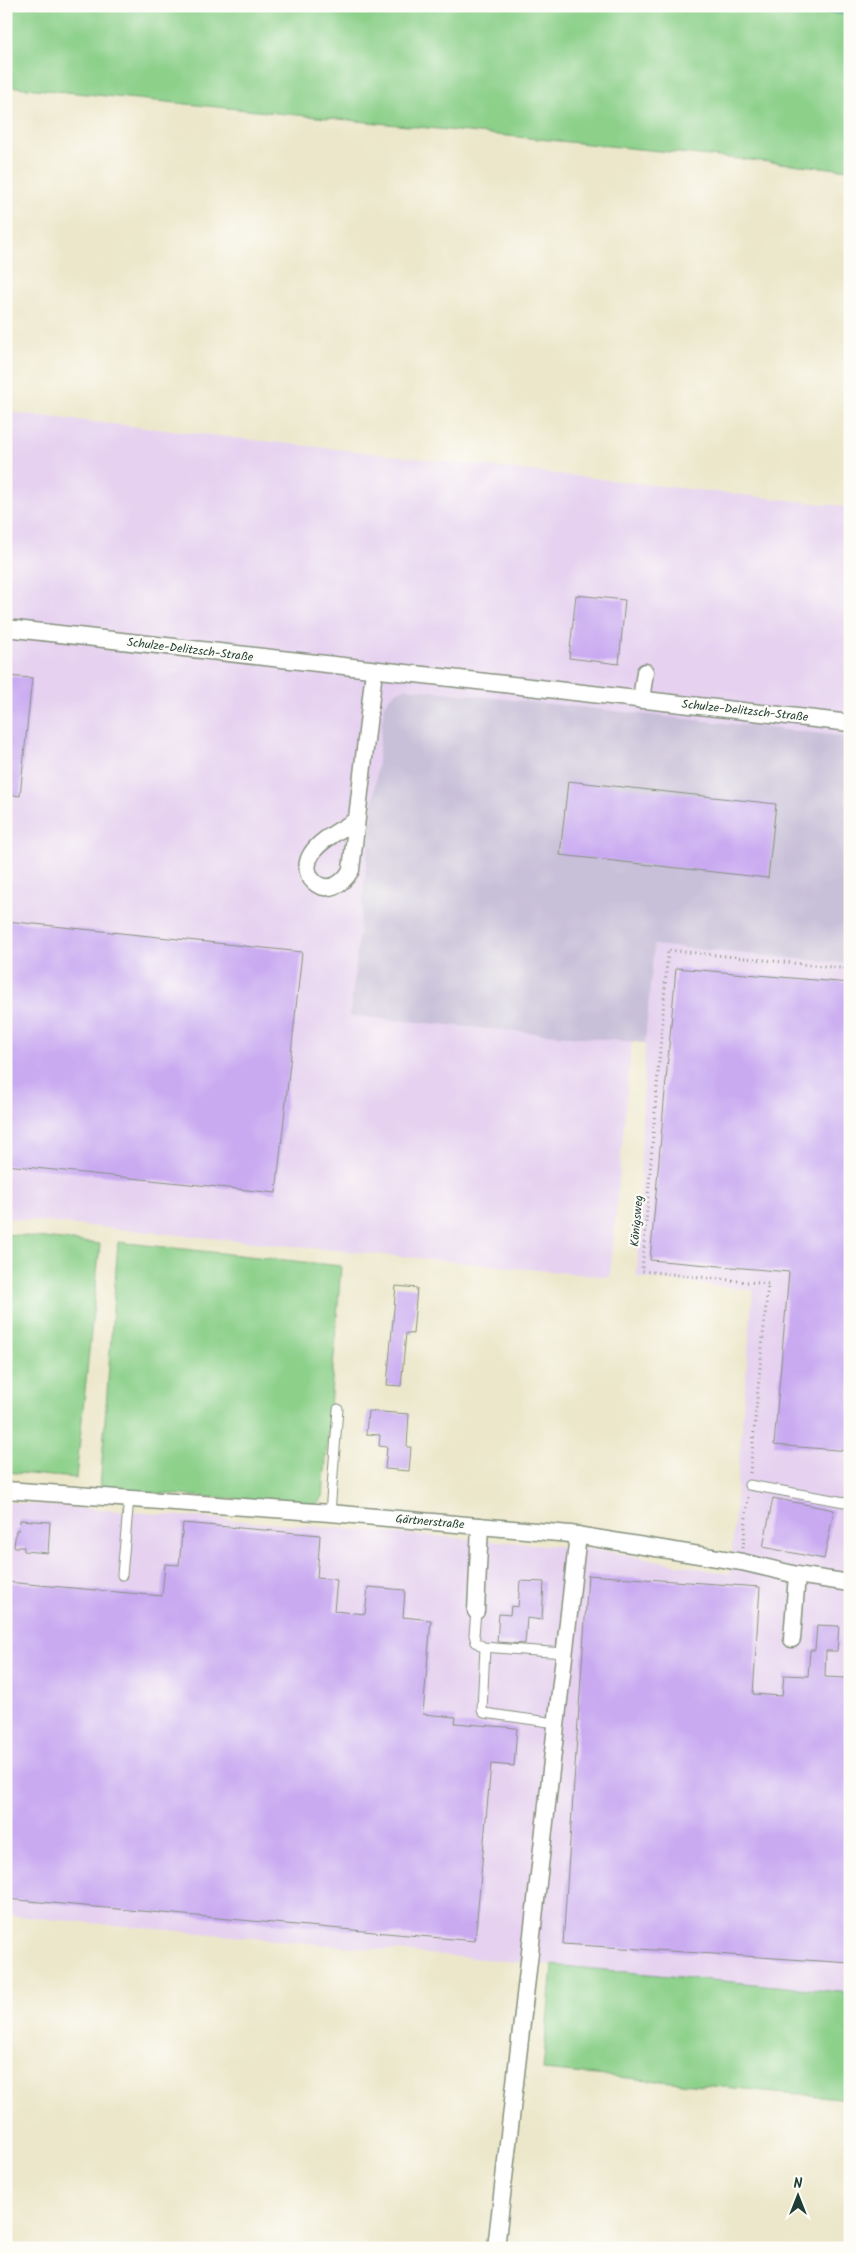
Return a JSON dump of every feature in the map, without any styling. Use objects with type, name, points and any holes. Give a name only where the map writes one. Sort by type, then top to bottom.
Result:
[{"type":"street","name":"Schulze-Delitzsch-Straße","points":[[6,628],[374,671],[850,723]]},
{"type":"street","points":[[356,820],[374,671]]},
{"type":"street","points":[[640,700],[644,672]]},
{"type":"street","name":"Gärtnerstraße","points":[[6,1490],[330,1513],[578,1535],[742,1562],[797,1575],[850,1582]]},
{"type":"street","points":[[476,1611],[480,1526]]},
{"type":"street","points":[[496,2248],[578,1535]]},
{"type":"street","points":[[792,1639],[797,1575]]},
{"type":"lane","points":[[330,1513],[338,1409]]},
{"type":"lane","points":[[749,1485],[850,1503]]},
{"type":"lane","points":[[122,1575],[129,1498]]},
{"type":"lane","points":[[476,1611],[474,1635],[476,1642],[486,1648],[564,1653]]},
{"type":"lane","points":[[486,1648],[482,1710],[484,1713],[556,1723]]},
{"type":"path","name":"Königsweg","points":[[742,1562],[768,1284],[642,1271],[668,950],[850,969]]},
{"type":"shaded area","points":[[6,412],[850,507],[850,939],[643,918],[610,1277],[6,1218]]},
{"type":"shaded area","points":[[406,688],[850,737],[850,964],[654,945],[645,1043],[350,1016],[384,704],[395,692]]},
{"type":"shaded area","points":[[654,944],[850,964],[850,1993],[6,1915],[6,1502],[596,1549],[730,1574],[753,1290],[637,1277],[645,1043]]},
{"type":"green space","points":[[6,6],[850,6],[850,170],[6,86]]},
{"type":"green space","points":[[6,1234],[100,1244],[76,1478],[6,1472]]},
{"type":"green space","points":[[118,1242],[341,1266],[323,1497],[316,1505],[100,1489]]},
{"type":"green space","points":[[552,1965],[850,1993],[850,2099],[543,2070]]},
{"type":"water","points":[[764,6],[850,6],[850,15]]},
{"type":"building","points":[[576,595],[625,600],[619,664],[569,658]]},
{"type":"building","points":[[6,676],[32,678],[20,796],[6,794]]},
{"type":"building","points":[[568,781],[776,804],[768,878],[560,855]]},
{"type":"building","points":[[6,921],[302,952],[276,1193],[6,1165]]},
{"type":"building","points":[[676,968],[850,983],[850,1451],[774,1445],[789,1272],[650,1260]]},
{"type":"building","points":[[396,1286],[417,1288],[413,1334],[406,1333],[401,1386],[387,1385]]},
{"type":"building","points":[[368,1411],[409,1414],[407,1447],[411,1447],[409,1471],[385,1469],[387,1447],[379,1446],[380,1435],[366,1434]]},
{"type":"building","points":[[773,1498],[834,1510],[824,1559],[763,1547]]},
{"type":"building","points":[[20,1520],[50,1522],[48,1553],[24,1551],[24,1547],[14,1547],[16,1530],[19,1530]]},
{"type":"building","points":[[183,1523],[320,1535],[317,1578],[337,1580],[334,1611],[365,1614],[368,1587],[405,1590],[403,1617],[431,1620],[423,1714],[456,1717],[455,1723],[517,1728],[514,1766],[491,1764],[475,1941],[6,1899],[6,1582],[162,1596],[165,1564],[179,1565]]},
{"type":"building","points":[[588,1575],[760,1587],[753,1694],[782,1696],[784,1675],[808,1676],[810,1650],[815,1650],[817,1625],[839,1626],[837,1651],[826,1651],[825,1677],[846,1678],[844,1700],[850,1701],[850,1963],[563,1944]]},
{"type":"building","points":[[520,1581],[544,1582],[542,1620],[527,1618],[525,1644],[497,1642],[499,1614],[510,1615],[511,1606],[518,1607]]}]
